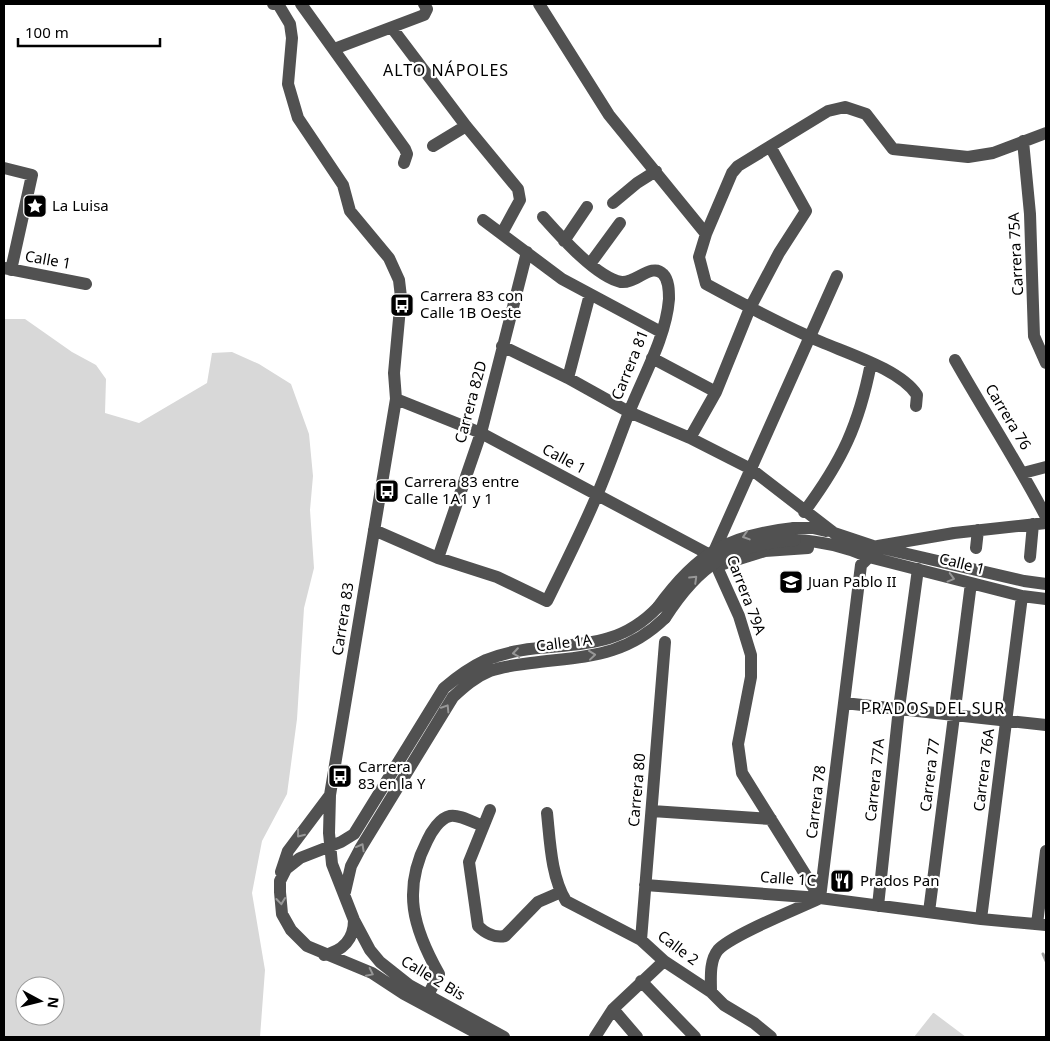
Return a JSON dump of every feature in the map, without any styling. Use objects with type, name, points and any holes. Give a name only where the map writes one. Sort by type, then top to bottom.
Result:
[{"type":"street","points":[[273,4],[278,4]]},
{"type":"street","name":"Carrera 83","points":[[278,4],[290,24],[292,38],[288,84],[298,118],[343,185],[350,211],[389,258],[399,280],[401,297],[394,373],[396,399],[330,795],[330,846]]},
{"type":"street","points":[[301,4],[405,149],[404,163]]},
{"type":"street","points":[[334,49],[424,15],[427,9],[424,4]]},
{"type":"street","points":[[539,4],[610,115],[706,234]]},
{"type":"street","points":[[392,28],[520,195],[502,233]]},
{"type":"street","points":[[916,406],[918,395],[889,372],[810,337],[706,284],[699,257],[706,234],[732,173],[738,166],[771,148],[828,111],[845,107],[866,114],[893,149],[968,157],[993,153],[1046,132]]},
{"type":"street","points":[[433,146],[466,126]]},
{"type":"street","name":"Carrera 75A","points":[[1023,141],[1040,312],[1034,336],[1046,363]]},
{"type":"street","points":[[690,438],[716,392],[750,308],[779,253],[806,210],[771,148]]},
{"type":"street","points":[[4,168],[32,175],[7,269]]},
{"type":"street","points":[[613,203],[637,182],[656,170]]},
{"type":"street","points":[[564,241],[587,207]]},
{"type":"street","name":"Carrera 81","points":[[438,558],[497,577],[547,601],[597,495],[661,332],[669,301],[669,287],[663,274],[652,270],[631,282],[620,282],[590,264],[564,241],[543,218]]},
{"type":"street","points":[[482,220],[562,279],[661,332]]},
{"type":"street","points":[[590,264],[620,223]]},
{"type":"street","name":"Carrera 82D","points":[[438,558],[481,433],[527,252]]},
{"type":"street","name":"Calle 1","points":[[7,269],[86,284]]},
{"type":"street","name":"Carrera 79A","points":[[820,898],[742,773],[738,744],[752,677],[751,655],[739,616],[714,561],[751,469],[837,276]]},
{"type":"street","points":[[568,378],[590,294]]},
{"type":"street","name":"Calle 1","points":[[502,346],[568,378],[629,412],[690,438],[751,469],[804,512],[868,556],[1046,584]]},
{"type":"street","points":[[652,358],[716,392]]},
{"type":"street","name":"Carrera 76","points":[[955,360],[1023,473],[1046,516]]},
{"type":"street","points":[[804,512],[829,479],[849,442],[863,404],[871,363]]},
{"type":"street","name":"Calle 1","points":[[396,399],[481,433],[597,495],[714,561],[765,550],[796,548],[834,552],[857,558],[931,536],[1046,523]]},
{"type":"street","points":[[1023,473],[1046,468]]},
{"type":"street","points":[[1030,557],[1033,524]]},
{"type":"street","name":"Calle 1A","points":[[794,534],[813,528],[834,533]]},
{"type":"street","points":[[374,530],[438,558]]},
{"type":"street","points":[[976,548],[978,530]]},
{"type":"street","name":"Calle 1A","points":[[345,892],[351,866],[360,849],[453,698],[469,682],[490,671],[509,666],[604,654],[636,641],[661,612],[677,580],[701,558],[730,542],[761,531],[794,534],[846,547],[868,556]]},
{"type":"street","name":"Carrera 77A","points":[[878,906],[898,708],[920,564],[931,536]]},
{"type":"street","name":"Carrera 78","points":[[820,898],[844,703],[868,556]]},
{"type":"street","name":"Calle 1","points":[[920,564],[971,583],[1022,596],[1046,599]]},
{"type":"street","name":"Carrera 77","points":[[929,912],[971,583]]},
{"type":"street","name":"Carrera 76A","points":[[981,919],[1022,596]]},
{"type":"street","name":"Calle 1A","points":[[280,881],[292,862],[348,838],[360,827],[444,688],[462,674],[486,660],[506,654],[603,642],[630,631],[661,612]]},
{"type":"street","name":"Carrera 80","points":[[640,940],[665,642]]},
{"type":"street","points":[[844,703],[1006,719],[1046,725]]},
{"type":"street","name":"Calle 2 Bis","points":[[330,795],[288,851],[282,866],[280,881],[282,914],[290,930],[307,946],[372,973],[404,994],[484,1037]]},
{"type":"street","points":[[490,810],[469,862],[475,920],[483,931],[499,937],[505,936],[538,902],[561,892],[550,841],[548,813]]},
{"type":"street","points":[[652,811],[771,819]]},
{"type":"street","points":[[428,995],[439,974],[424,946],[413,907],[412,888],[419,857],[432,830],[446,817],[455,816],[483,826]]},
{"type":"street","name":"Calle 2 Bis","points":[[330,846],[332,864],[345,892],[354,920],[370,950],[380,962],[409,985],[504,1037]]},
{"type":"street","points":[[1042,924],[1046,851]]},
{"type":"street","name":"Calle 1C","points":[[645,885],[820,898],[981,919],[1042,924]]},
{"type":"street","name":"Calle 2","points":[[561,892],[566,900],[640,940],[664,961],[711,992],[724,1005],[754,1023],[771,1037]]},
{"type":"street","points":[[711,992],[712,963],[717,951],[730,941],[820,898]]},
{"type":"street","points":[[324,954],[340,949],[347,944],[354,928],[354,920]]},
{"type":"street","points":[[594,1037],[613,1009],[640,981],[664,961]]},
{"type":"street","points":[[640,981],[695,1037]]},
{"type":"street","points":[[613,1009],[637,1037]]},
{"type":"shaded area","points":[[4,319],[25,319],[72,352],[96,365],[106,379],[105,413],[139,423],[207,383],[212,353],[232,352],[259,364],[291,384],[309,434],[313,476],[310,510],[314,568],[304,608],[297,719],[287,794],[262,841],[252,893],[265,970],[260,1037],[4,1037]]},
{"type":"shaded area","points":[[934,1013],[966,1037],[914,1037]]},
{"type":"waterway","points":[[1043,954],[1046,961]]},
{"type":"place","name":"La Luisa","points":[[35,206]]},
{"type":"place","name":"Carrera 83 con Calle 1B Oeste","points":[[402,305]]},
{"type":"place","name":"Carrera 83 entre Calle 1A1 y 1","points":[[387,491]]},
{"type":"place","name":"Juan Pablo II","points":[[791,582]]},
{"type":"place","name":"Carrera 83 en la Y","points":[[340,776]]},
{"type":"place","name":"Prados Pan","points":[[842,881]]},
{"type":"district","name":"ALTO NÁPOLES","points":[[446,70]]},
{"type":"district","name":"PRADOS DEL SUR","points":[[933,708]]}]
